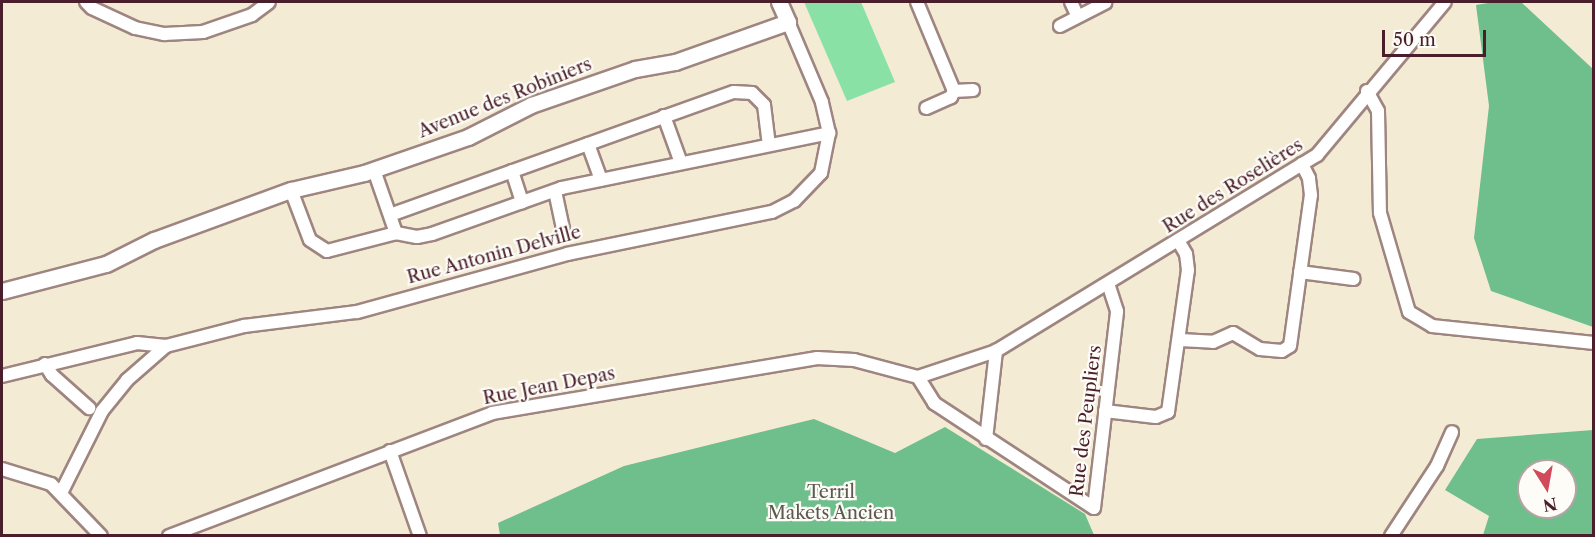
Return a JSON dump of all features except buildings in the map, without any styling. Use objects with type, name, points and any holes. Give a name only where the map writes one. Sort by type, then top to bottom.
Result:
[{"type":"street","points":[[86,2],[92,9],[135,28],[164,34],[203,32],[252,15],[269,2]]},
{"type":"street","name":"Rue Antonin Delville","points":[[61,493],[102,411],[127,380],[166,346],[244,326],[357,312],[567,254],[764,214],[785,206],[810,189],[824,166],[829,134],[822,102],[780,2]]},
{"type":"street","points":[[917,2],[954,91],[951,97],[926,108]]},
{"type":"street","points":[[1071,2],[1077,15]]},
{"type":"street","name":"Rue des Roselières","points":[[918,377],[996,351],[1109,286],[1324,149],[1367,91],[1445,2]]},
{"type":"street","points":[[1060,26],[1077,15],[1105,3]]},
{"type":"street","name":"Avenue des Robiniers","points":[[2,291],[106,264],[154,240],[291,190],[374,170],[468,137],[531,105],[634,69],[675,62],[788,22]]},
{"type":"street","points":[[954,91],[973,90]]},
{"type":"street","points":[[1367,91],[1378,111],[1380,213],[1409,312],[1432,326],[1593,343]]},
{"type":"street","points":[[390,215],[734,92],[752,93],[768,111],[769,144]]},
{"type":"street","points":[[664,116],[681,164]]},
{"type":"street","points":[[291,190],[310,240],[320,250],[396,233],[417,237],[432,234],[555,191],[769,144],[829,134]]},
{"type":"street","points":[[588,144],[601,180]]},
{"type":"street","points":[[1180,340],[1213,342],[1233,333],[1260,349],[1287,350],[1291,341],[1311,184],[1302,164]]},
{"type":"street","points":[[374,170],[396,233]]},
{"type":"street","points":[[512,171],[522,202]]},
{"type":"street","points":[[555,191],[563,228]]},
{"type":"street","points":[[1105,411],[1156,417],[1168,412],[1180,340],[1188,270],[1186,254],[1179,242]]},
{"type":"street","points":[[1300,272],[1354,279]]},
{"type":"street","name":"Rue des Peupliers","points":[[986,439],[1094,508],[1117,311],[1109,286]]},
{"type":"street","points":[[2,376],[143,342],[166,346]]},
{"type":"street","points":[[918,377],[934,403],[986,439],[996,351]]},
{"type":"street","name":"Rue Jean Depas","points":[[169,536],[492,413],[817,358],[854,360],[918,377]]},
{"type":"street","points":[[45,364],[52,375],[89,408]]},
{"type":"street","points":[[1391,536],[1437,466],[1452,432]]},
{"type":"street","points":[[390,451],[420,536]]},
{"type":"street","points":[[2,469],[40,478],[61,493],[101,536]]},
{"type":"green space","points":[[804,2],[861,2],[895,82],[847,101]]},
{"type":"green space","points":[[1521,2],[1593,69],[1593,327],[1491,291],[1474,238],[1489,106],[1476,5]]},
{"type":"green space","name":"Terril Makets Ancien","points":[[814,419],[895,453],[945,427],[1085,514],[1094,535],[500,535],[498,523],[624,466]]},
{"type":"green space","points":[[1593,430],[1593,535],[1483,535],[1489,516],[1445,490],[1477,439]]}]
